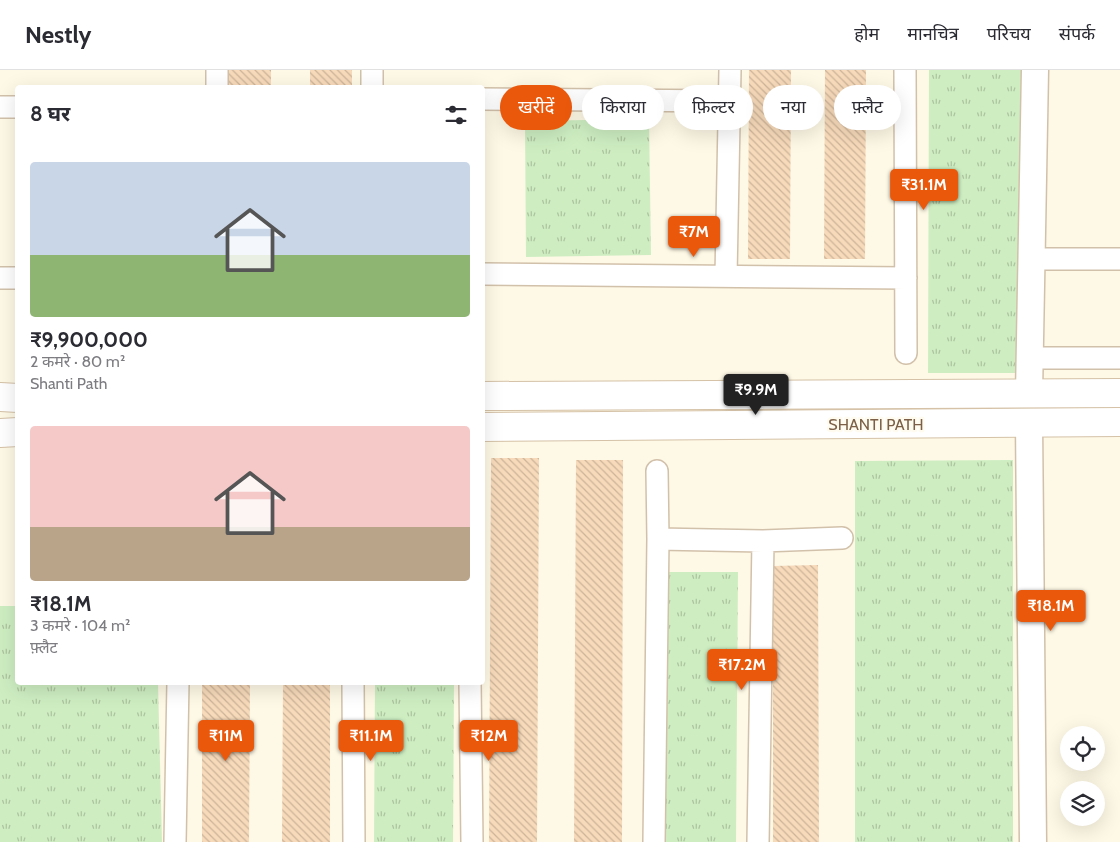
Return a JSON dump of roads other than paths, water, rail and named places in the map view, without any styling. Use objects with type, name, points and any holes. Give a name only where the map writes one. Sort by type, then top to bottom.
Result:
[{"type":"main road","name":"SHANTI PATH","points":[[485,396],[1120,393]]},
{"type":"main road","points":[[0,397],[15,398]]},
{"type":"main road","name":"SHANTI PATH","points":[[485,427],[1120,422]]},
{"type":"main road","points":[[0,433],[15,432]]},
{"type":"street","points":[[217,70],[217,85]]},
{"type":"street","points":[[372,70],[372,85]]},
{"type":"street","points":[[730,70],[730,85]]},
{"type":"street","points":[[905,70],[906,353]]},
{"type":"street","points":[[1029,394],[1035,70]]},
{"type":"street","points":[[485,99],[674,101]]},
{"type":"street","points":[[0,107],[15,107]]},
{"type":"street","points":[[726,276],[729,130]]},
{"type":"street","points":[[1032,260],[1120,259]]},
{"type":"street","points":[[485,274],[906,278]]},
{"type":"street","points":[[0,278],[15,278]]},
{"type":"street","points":[[1030,358],[1120,358]]},
{"type":"street","points":[[1028,423],[1033,842]]},
{"type":"street","points":[[654,842],[658,539],[657,471]]},
{"type":"street","points":[[658,539],[763,541],[842,538]]},
{"type":"street","points":[[758,842],[763,541]]},
{"type":"street","points":[[175,842],[178,685]]},
{"type":"street","points":[[353,685],[354,842]]},
{"type":"street","points":[[470,685],[472,842]]}]
